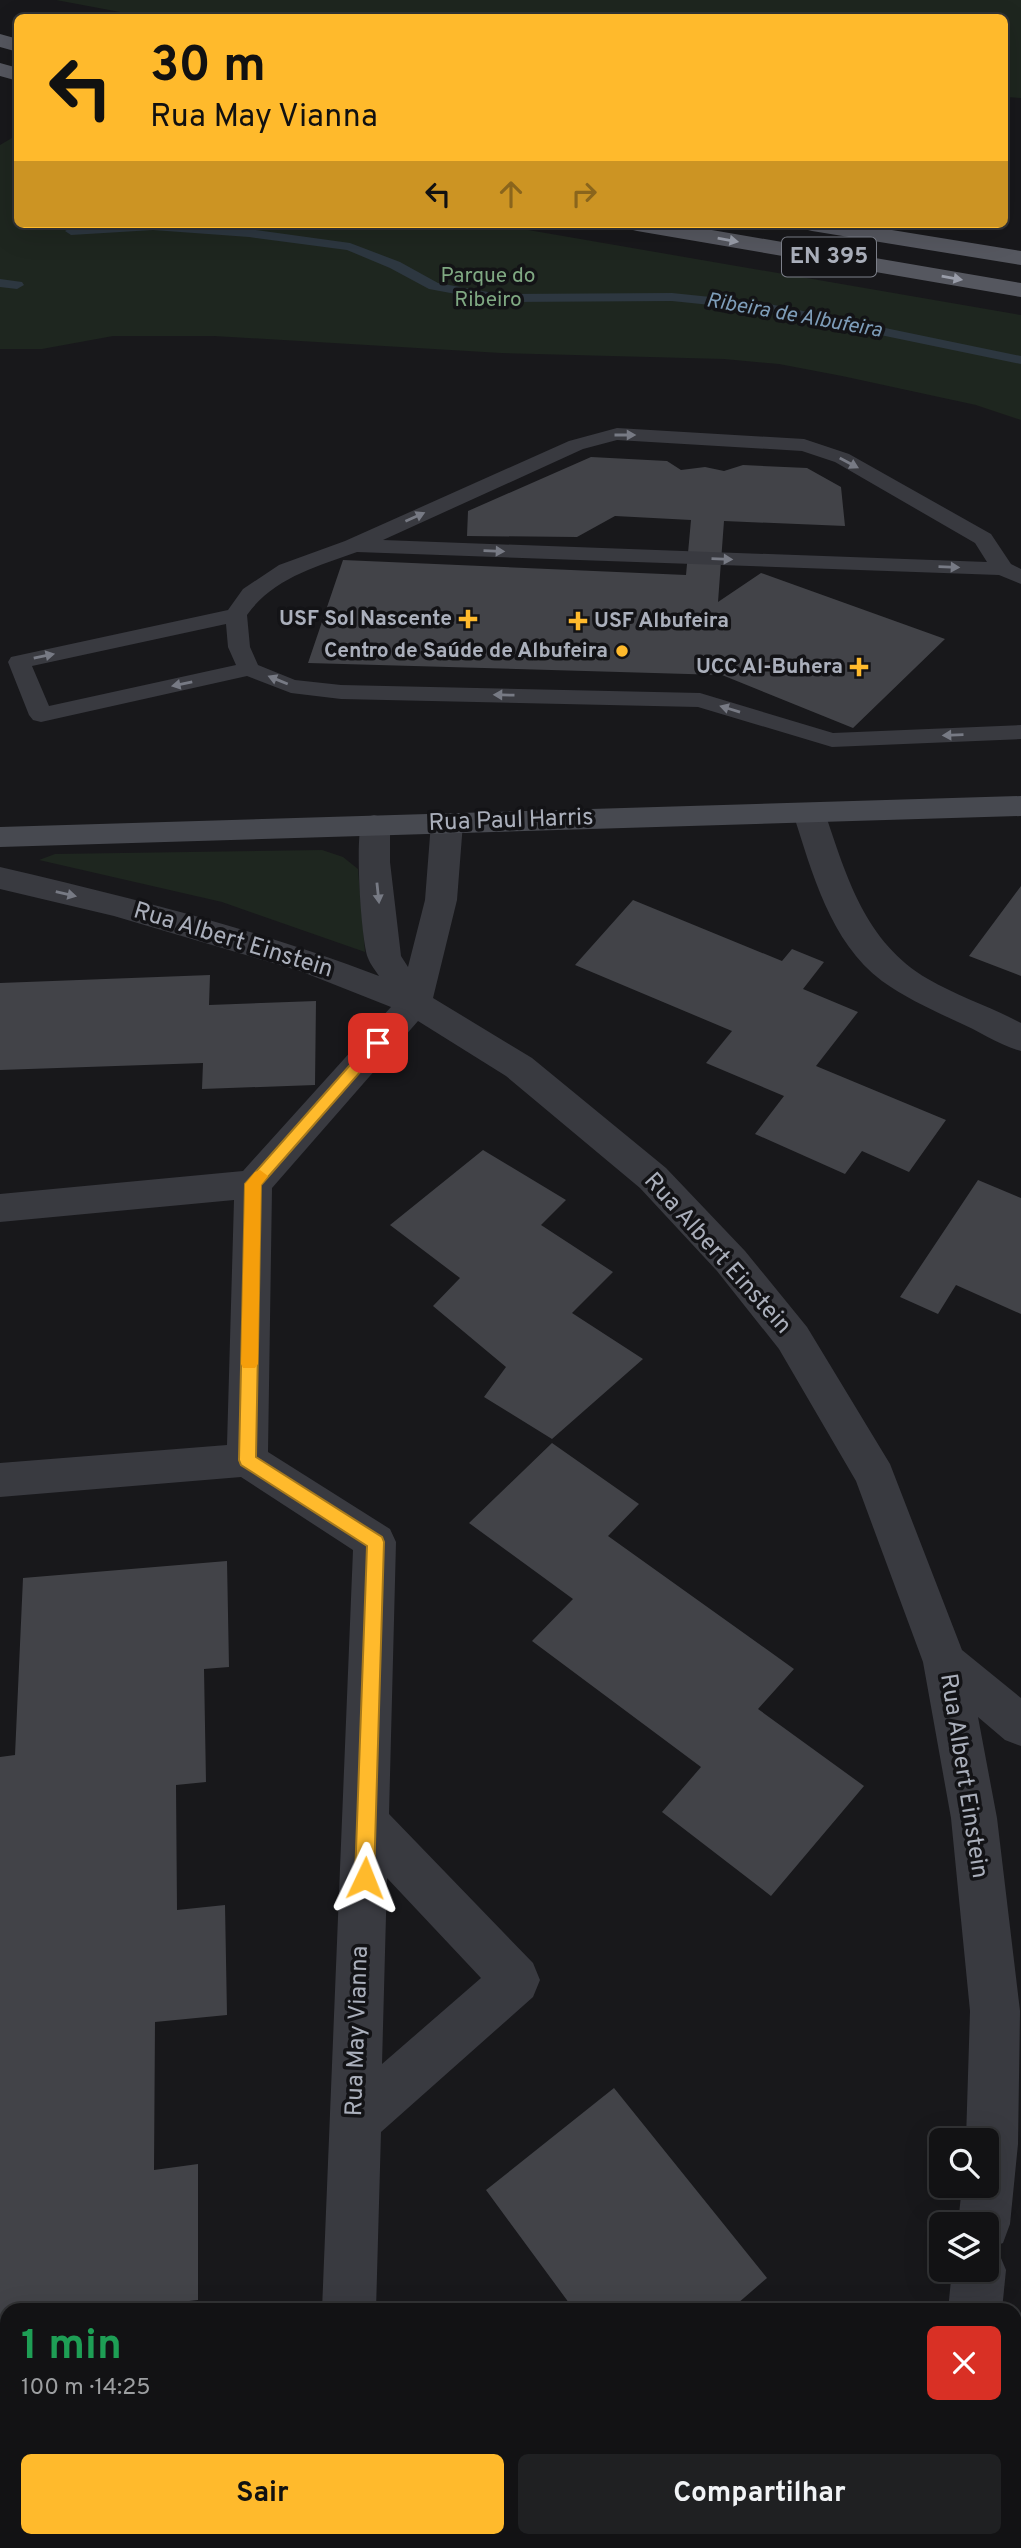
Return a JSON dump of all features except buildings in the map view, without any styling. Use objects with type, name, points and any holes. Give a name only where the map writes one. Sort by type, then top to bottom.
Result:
[{"type":"main road","name":"EN 395","points":[[660,228],[1021,290]]},
{"type":"main road","name":"EN 395","points":[[837,228],[1021,258]]},
{"type":"street","name":"Rua Paul Harris","points":[[0,837],[1021,806]]},
{"type":"street","points":[[809,813],[840,904],[870,952],[913,986],[1021,1039]]},
{"type":"street","points":[[0,1480],[247,1460],[253,1184],[414,1003],[441,900],[447,823]]},
{"type":"street","points":[[374,825],[374,862],[384,957],[414,1003]]},
{"type":"street","name":"Rua Albert Einstein","points":[[0,878],[119,906],[299,960],[414,1003],[520,1067],[653,1178],[731,1261],[793,1338],[876,1476],[944,1662],[1008,2001],[985,2212]]},
{"type":"street","points":[[0,1208],[253,1184]]},
{"type":"street","name":"Rua May Vianna","points":[[247,1460],[376,1542],[349,2303]]},
{"type":"street","points":[[944,1662],[1021,1726]]},
{"type":"street","points":[[355,2121],[516,1980],[367,1824]]},
{"type":"street","points":[[976,2303],[978,2282]]},
{"type":"lane","points":[[249,669],[239,647],[236,615],[251,594],[287,570],[353,546],[576,445],[617,434],[804,445],[842,458],[983,539],[1012,573]]},
{"type":"lane","points":[[353,546],[1012,573]]},
{"type":"lane","points":[[236,615],[19,662],[41,715],[249,669],[291,686],[341,692],[699,700],[832,740],[1021,732]]},
{"type":"green space","points":[[56,0],[1021,0],[1021,98],[1008,97],[1008,14],[131,14]]},
{"type":"green space","name":"Parque do Ribeiro","points":[[14,137],[14,228],[516,228],[1021,315],[1021,420],[976,405],[842,376],[779,364],[724,359],[501,353],[214,336],[113,336],[42,349],[0,349],[0,145]]},
{"type":"green space","points":[[322,850],[343,857],[358,869],[365,952],[222,902],[39,860],[55,854]]},
{"type":"waterway","name":"Ribeira de Albufeira","points":[[71,231],[120,228]]},
{"type":"waterway","name":"Ribeira de Albufeira","points":[[180,228],[249,233],[350,247],[395,265],[434,286],[499,298],[672,297],[759,306],[1021,360]]},
{"type":"waterway","name":"Ribeira de Albufeira","points":[[0,283],[17,285]]},
{"type":"slow traffic","points":[[249,1364],[253,1184],[260,1176]]},
{"type":"place","name":"USF Sol Nascente","points":[[468,619]]},
{"type":"place","name":"USF Albufeira","points":[[578,621]]},
{"type":"place","name":"Centro de Saúde de Albufeira","points":[[622,651]]},
{"type":"place","name":"UCC Al-Buhera","points":[[859,667]]},
{"type":"route","points":[[365,1878],[376,1542],[247,1460],[253,1184],[378,1043]]}]
